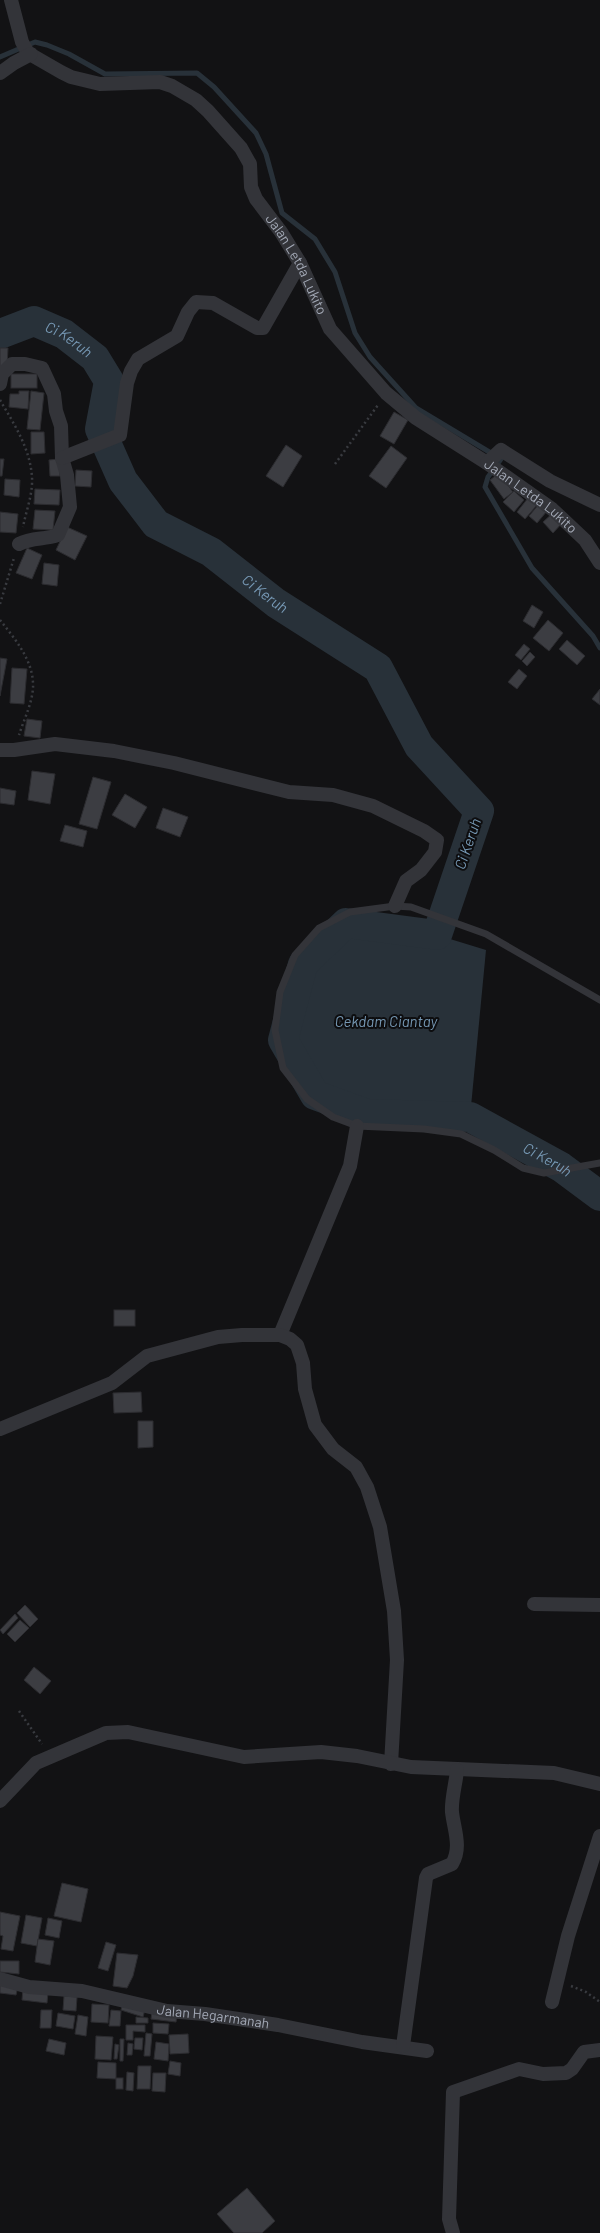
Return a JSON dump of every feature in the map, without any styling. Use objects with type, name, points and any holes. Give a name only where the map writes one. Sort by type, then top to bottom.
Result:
[{"type":"street","points":[[0,73],[27,50],[11,0]]},
{"type":"street","name":"Jalan Letda Lukito","points":[[27,50],[71,77],[100,84],[160,82],[172,86],[196,100],[241,148],[250,164],[251,186],[256,199],[281,232],[300,263],[330,329],[386,393],[416,418],[493,462],[571,525],[585,540],[600,563]]},
{"type":"street","points":[[62,458],[120,435],[127,383],[131,371],[138,360],[177,336],[188,312],[196,302],[213,303],[258,328],[263,328],[300,263]]},
{"type":"street","points":[[0,384],[2,374],[12,364],[25,364],[42,368],[54,394],[61,426],[62,458],[67,475],[70,507],[58,535],[49,538],[28,538],[19,544]]},
{"type":"street","points":[[493,462],[501,450],[506,452],[550,481],[600,505]]},
{"type":"street","points":[[7,750],[55,744],[114,751],[174,763],[289,792],[333,795],[373,806],[424,831],[437,840],[435,852],[421,870],[406,881],[395,906]]},
{"type":"street","points":[[280,1335],[347,1173],[357,1126]]},
{"type":"street","points":[[0,1429],[112,1383],[147,1356],[218,1337],[242,1335],[280,1335],[290,1339],[297,1345],[303,1363],[305,1389],[316,1424],[333,1449],[356,1467],[367,1487],[380,1527],[394,1611],[397,1660],[391,1764]]},
{"type":"street","points":[[534,1604],[600,1605]]},
{"type":"street","points":[[0,1801],[36,1763],[51,1755],[106,1733],[128,1732],[244,1757],[321,1752],[356,1756],[411,1767],[554,1773],[600,1784]]},
{"type":"street","points":[[403,2046],[426,1878],[428,1874],[452,1864],[457,1851],[458,1841],[452,1810],[457,1770]]},
{"type":"street","points":[[552,2002],[568,1936],[600,1836]]},
{"type":"street","name":"Jalan Hegarmanah","points":[[0,1979],[30,1987],[82,1991],[167,2011],[204,2014],[314,2031],[362,2042],[403,2046],[427,2051]]},
{"type":"street","points":[[453,2233],[449,2219],[453,2092],[519,2070],[542,2074],[566,2073],[572,2069],[584,2052],[594,2049],[600,2050]]},
{"type":"lane","points":[[600,1000],[486,934],[411,907],[395,906],[350,912],[319,928],[295,955],[280,992],[276,1030],[283,1068],[307,1099],[333,1117],[357,1126],[424,1129],[461,1134],[494,1150],[523,1168],[544,1173],[600,1163]]},
{"type":"path","points":[[335,464],[386,393]]},
{"type":"path","points":[[0,400],[24,442],[32,477],[31,490],[19,544],[0,604]]},
{"type":"path","points":[[0,620],[20,646],[33,684],[29,704],[7,750]]},
{"type":"path","points":[[19,1710],[51,1755]]},
{"type":"path","points":[[557,1983],[586,1992],[600,2002]]},
{"type":"water","name":"Cekdam Ciantay","points":[[346,925],[437,935],[486,950],[470,1117],[447,1124],[367,1114],[315,1095],[283,1040],[303,964]]},
{"type":"building","points":[[0,348],[8,348],[7,367],[0,367]]},
{"type":"building","points":[[11,374],[37,374],[37,388],[11,388]]},
{"type":"building","points":[[19,391],[29,391],[28,409],[9,407],[10,394],[19,394]]},
{"type":"building","points":[[31,391],[44,393],[40,430],[27,429]]},
{"type":"building","points":[[394,412],[408,420],[394,444],[380,436]]},
{"type":"building","points":[[31,432],[44,432],[45,453],[31,454]]},
{"type":"building","points":[[286,445],[302,456],[283,487],[266,476]]},
{"type":"building","points":[[391,446],[407,458],[386,488],[369,476]]},
{"type":"building","points":[[0,459],[4,459],[2,476],[0,476]]},
{"type":"building","points":[[59,459],[60,476],[50,476],[49,460]]},
{"type":"building","points":[[76,470],[92,471],[91,487],[75,486]]},
{"type":"building","points":[[499,473],[513,492],[504,499],[490,480]]},
{"type":"building","points":[[5,479],[20,480],[19,497],[4,495]]},
{"type":"building","points":[[35,489],[60,490],[59,505],[34,504]]},
{"type":"building","points":[[514,491],[524,500],[514,512],[503,502]]},
{"type":"building","points":[[528,498],[537,505],[525,519],[517,512]]},
{"type":"building","points":[[539,504],[547,511],[537,523],[529,516]]},
{"type":"building","points":[[35,510],[55,511],[53,530],[33,529]]},
{"type":"building","points":[[0,512],[18,514],[16,533],[0,532]]},
{"type":"building","points":[[554,512],[563,522],[553,533],[543,522]]},
{"type":"building","points":[[67,527],[87,536],[75,560],[56,550]]},
{"type":"building","points":[[27,548],[42,555],[32,579],[16,573]]},
{"type":"building","points":[[44,563],[59,565],[57,586],[42,584]]},
{"type":"building","points":[[532,605],[543,612],[534,628],[523,621]]},
{"type":"building","points":[[548,620],[563,633],[549,651],[533,638]]},
{"type":"building","points":[[567,640],[585,656],[577,665],[559,649]]},
{"type":"building","points":[[524,644],[530,649],[521,660],[515,655]]},
{"type":"building","points":[[530,652],[535,657],[527,666],[522,661]]},
{"type":"building","points":[[0,658],[7,659],[0,696]]},
{"type":"building","points":[[12,668],[27,669],[24,704],[10,703]]},
{"type":"building","points":[[519,669],[527,676],[517,689],[508,682]]},
{"type":"building","points":[[600,689],[600,705],[592,699]]},
{"type":"building","points":[[27,719],[42,721],[40,738],[24,736]]},
{"type":"building","points":[[32,771],[55,774],[50,804],[28,800]]},
{"type":"building","points":[[93,777],[111,782],[97,829],[79,824]]},
{"type":"building","points":[[0,788],[16,791],[14,805],[0,803]]},
{"type":"building","points":[[125,794],[147,807],[135,828],[112,815]]},
{"type":"building","points":[[163,808],[188,817],[180,837],[156,828]]},
{"type":"building","points":[[65,825],[87,831],[83,847],[60,841]]},
{"type":"building","points":[[114,1310],[135,1310],[135,1326],[114,1326]]},
{"type":"building","points":[[141,1392],[142,1412],[114,1413],[113,1393]]},
{"type":"building","points":[[138,1421],[153,1421],[153,1447],[138,1448]]},
{"type":"building","points":[[25,1605],[38,1619],[30,1627],[17,1613]]},
{"type":"building","points":[[15,1614],[18,1618],[3,1634],[0,1630]]},
{"type":"building","points":[[20,1620],[29,1628],[15,1642],[7,1634]]},
{"type":"building","points":[[34,1667],[51,1681],[40,1694],[24,1680]]},
{"type":"building","points":[[62,1883],[88,1889],[81,1922],[54,1916]]},
{"type":"building","points":[[0,1912],[20,1916],[13,1951],[1,1949],[3,1936],[0,1935]]},
{"type":"building","points":[[26,1915],[42,1918],[37,1946],[21,1943]]},
{"type":"building","points":[[48,1918],[62,1921],[59,1938],[45,1935]]},
{"type":"building","points":[[38,1939],[54,1941],[50,1965],[35,1962]]},
{"type":"building","points":[[106,1942],[116,1945],[108,1971],[98,1968]]},
{"type":"building","points":[[117,1953],[138,1955],[133,1976],[127,1988],[113,1986]]},
{"type":"building","points":[[0,1961],[19,1961],[19,1974],[0,1972]]},
{"type":"building","points":[[0,1984],[18,1986],[16,1995],[0,1993]]},
{"type":"building","points":[[23,1989],[48,1992],[47,2003],[22,2000]]},
{"type":"building","points":[[64,1996],[77,1997],[76,2011],[63,2010]]},
{"type":"building","points":[[123,2003],[145,2009],[143,2017],[121,2010]]},
{"type":"building","points":[[92,2004],[109,2005],[108,2023],[91,2022]]},
{"type":"building","points":[[41,2010],[52,2010],[51,2028],[40,2028]]},
{"type":"building","points":[[111,2010],[121,2011],[120,2026],[109,2026]]},
{"type":"building","points":[[152,2012],[177,2014],[176,2022],[151,2019]]},
{"type":"building","points":[[58,2013],[75,2016],[73,2029],[56,2026]]},
{"type":"building","points":[[78,2015],[88,2017],[86,2036],[75,2034]]},
{"type":"building","points":[[136,2017],[148,2018],[148,2023],[136,2023]]},
{"type":"building","points":[[153,2023],[169,2024],[168,2034],[153,2033]]},
{"type":"building","points":[[126,2025],[145,2025],[145,2032],[133,2031],[133,2040],[126,2040]]},
{"type":"building","points":[[146,2033],[152,2034],[150,2056],[144,2056]]},
{"type":"building","points":[[188,2034],[189,2053],[170,2054],[169,2035]]},
{"type":"building","points":[[96,2036],[113,2037],[111,2060],[95,2059]]},
{"type":"building","points":[[135,2038],[143,2038],[142,2050],[134,2049]]},
{"type":"building","points":[[49,2039],[66,2043],[64,2055],[46,2051]]},
{"type":"building","points":[[120,2039],[124,2039],[123,2061],[120,2061]]},
{"type":"building","points":[[156,2042],[169,2044],[168,2061],[154,2059]]},
{"type":"building","points":[[128,2043],[133,2044],[132,2055],[127,2055]]},
{"type":"building","points":[[115,2044],[119,2045],[117,2059],[114,2059]]},
{"type":"building","points":[[170,2061],[181,2063],[180,2076],[168,2074]]},
{"type":"building","points":[[98,2062],[116,2063],[116,2079],[97,2078]]},
{"type":"building","points":[[138,2066],[151,2066],[150,2089],[137,2089]]},
{"type":"building","points":[[127,2072],[134,2073],[133,2091],[126,2090]]},
{"type":"building","points":[[153,2073],[166,2073],[165,2092],[152,2091]]},
{"type":"building","points":[[116,2078],[123,2078],[123,2089],[116,2089]]},
{"type":"building","points":[[247,2188],[275,2221],[262,2233],[234,2233],[217,2214]]},
{"type":"waterway","points":[[0,57],[35,42],[69,54],[105,74],[197,73],[214,87],[256,133],[266,154],[282,213],[315,239],[335,272],[355,333],[370,357],[416,408],[501,459],[488,477],[485,487],[532,568],[593,636],[600,648]]},
{"type":"waterway","name":"Ci Keruh","points":[[0,334],[34,321],[64,334],[95,358],[109,381],[100,429],[123,481],[156,524],[211,552],[276,603],[378,668],[419,746],[479,811],[437,935],[346,923],[303,964],[283,1040],[315,1095],[367,1114],[470,1117],[561,1167],[600,1196]]}]
